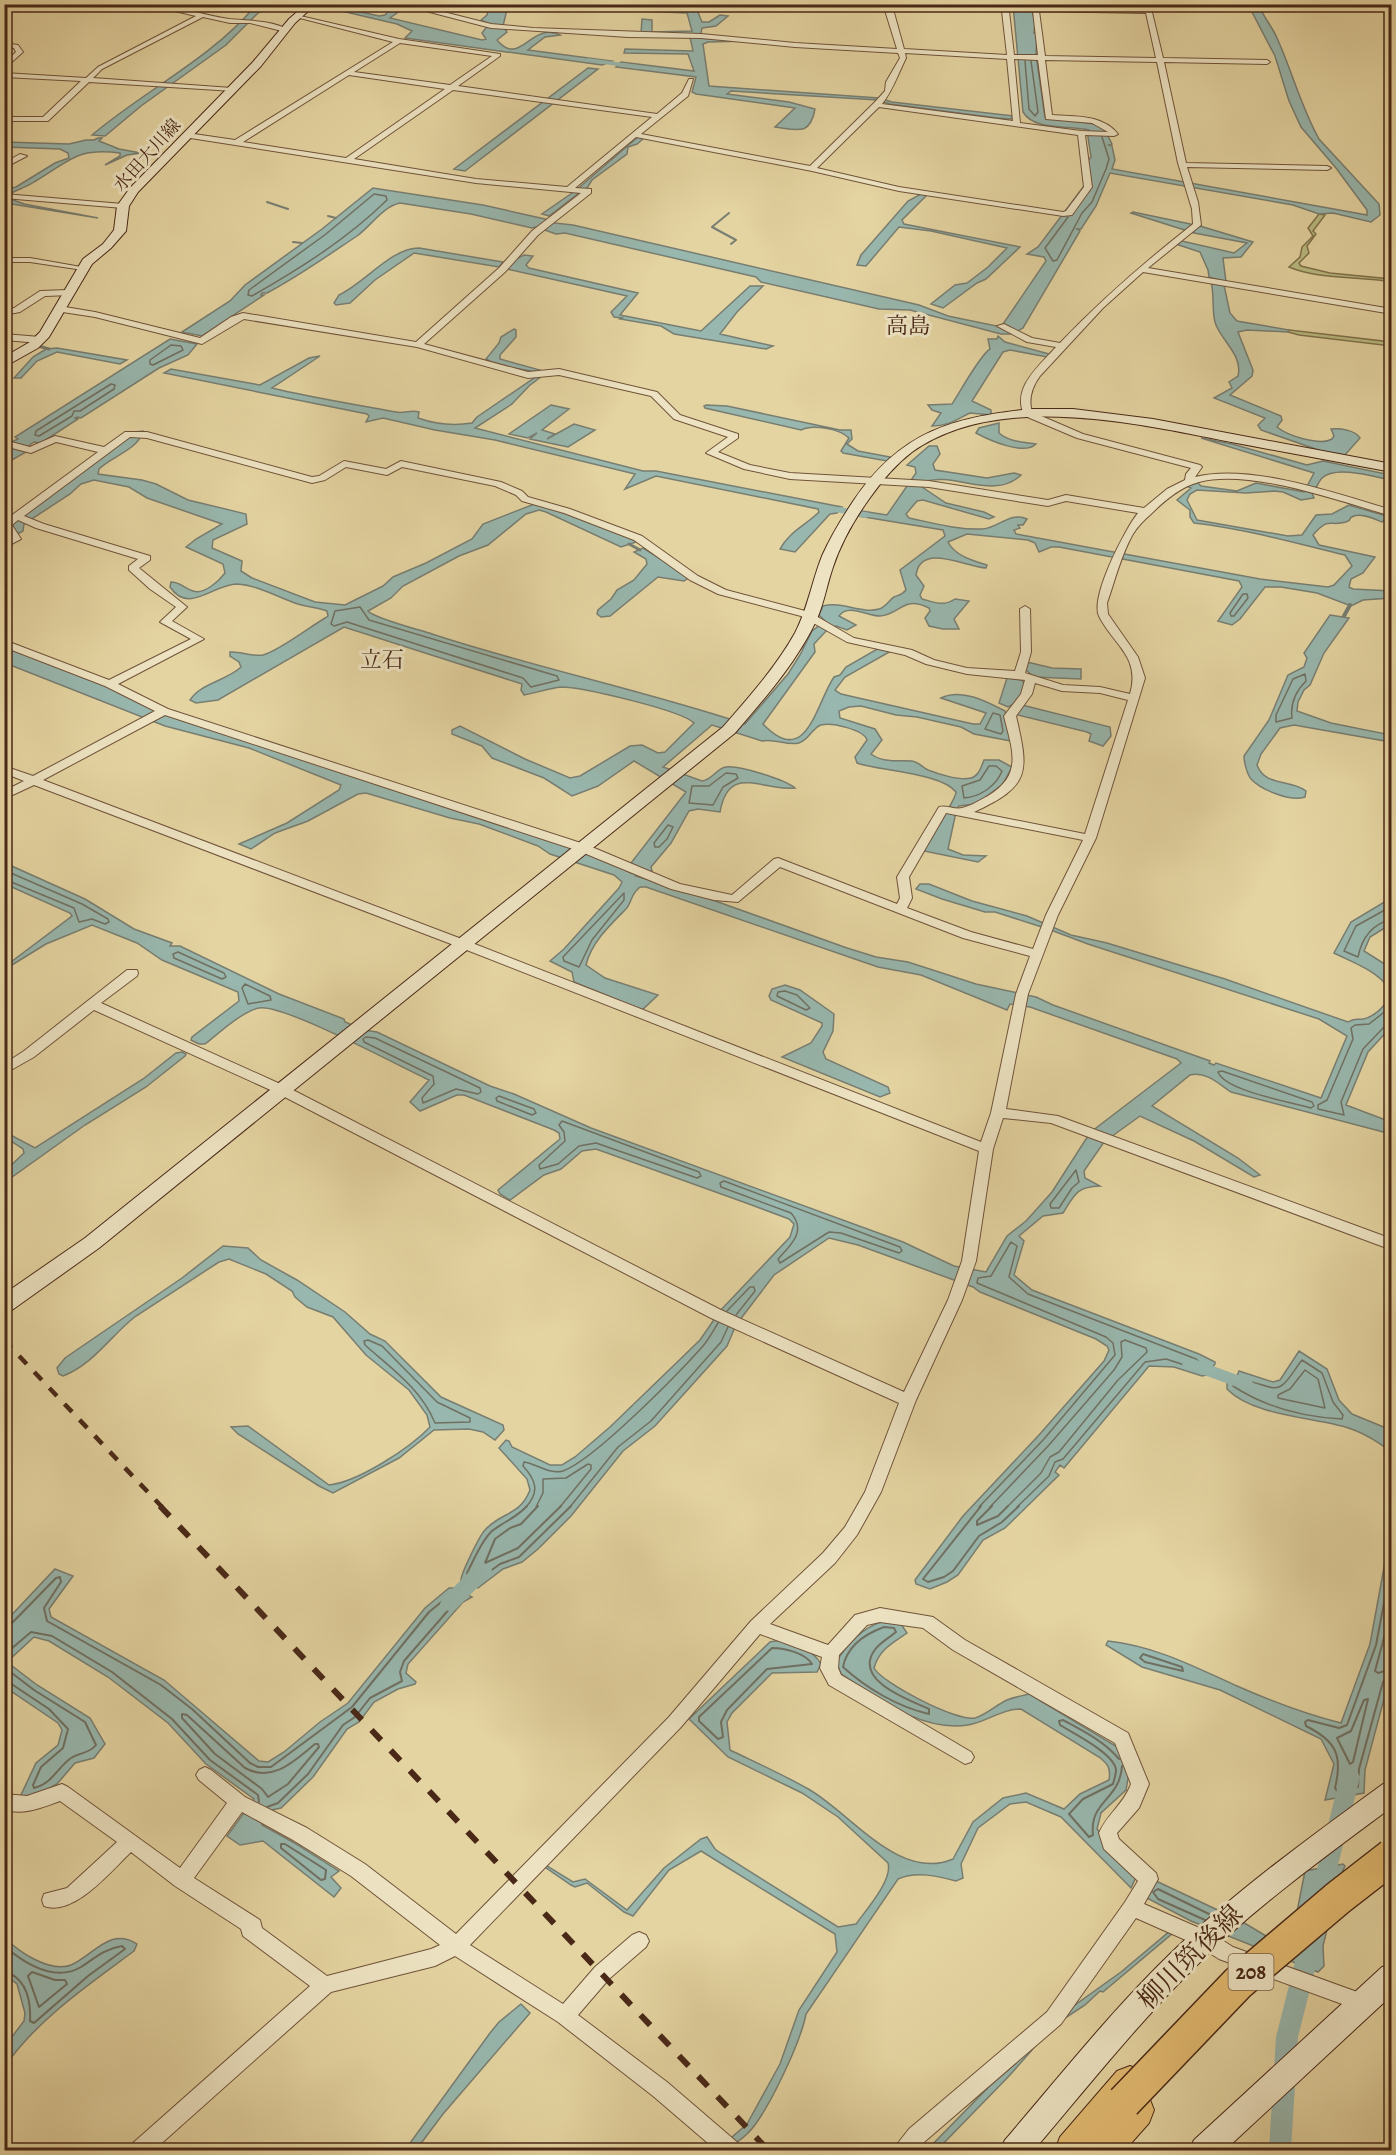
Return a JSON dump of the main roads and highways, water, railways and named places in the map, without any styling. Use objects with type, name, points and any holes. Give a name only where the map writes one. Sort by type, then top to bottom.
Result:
[{"type":"highway","name":"208","points":[[1084,2151],[1124,2102],[1238,1983],[1338,1898],[1392,1856]]},
{"type":"highway","name":"208","points":[[1101,2151],[1135,2110],[1248,1991],[1345,1907],[1392,1871]]},
{"type":"highway","points":[[1074,2151],[1138,2075],[1238,1983]]},
{"type":"highway","points":[[1109,2151],[1135,2110]]},
{"type":"water","points":[[256,5],[274,5],[258,13],[226,45],[141,106],[105,136],[92,135],[219,42]]},
{"type":"water","points":[[316,5],[328,5],[379,16],[385,15],[393,5],[403,5],[404,8],[390,18],[482,40],[486,39],[482,33],[489,24],[481,20],[487,15],[489,5],[508,5],[503,26],[507,32],[497,40],[505,47],[512,49],[519,47],[541,34],[550,32],[560,35],[545,37],[528,50],[612,61],[602,65],[405,38],[412,31],[397,24]]},
{"type":"water","points":[[686,5],[695,5],[702,22],[709,22],[720,15],[728,16],[716,26],[702,28],[700,38],[748,41],[703,44],[709,86],[879,98],[892,102],[1014,116],[1011,119],[997,118],[890,104],[878,100],[731,91],[727,94],[789,102],[815,109],[810,124],[796,130],[775,127],[795,108],[696,94],[692,92],[696,77],[616,67],[621,62],[694,71],[688,54],[624,53],[625,49],[693,51],[690,37],[641,33],[642,19],[652,20],[652,32],[692,31],[687,13],[615,10],[682,9]]},
{"type":"water","points":[[1013,5],[1031,5],[1035,23],[1034,33],[1037,33],[1036,55],[1045,117],[1101,125],[1109,130],[1107,134],[1112,144],[1109,145],[1112,146],[1115,160],[1112,169],[1367,215],[1367,210],[1336,168],[1301,127],[1289,101],[1275,56],[1250,5],[1259,5],[1273,29],[1319,139],[1379,204],[1380,215],[1371,222],[1333,213],[1319,214],[1293,205],[1110,173],[1096,206],[1081,229],[1077,229],[1080,231],[1023,328],[1012,334],[1001,334],[910,310],[879,309],[761,282],[756,277],[565,233],[556,234],[536,227],[471,214],[400,203],[388,208],[362,232],[335,251],[302,273],[267,293],[262,293],[261,295],[264,295],[202,336],[182,332],[230,301],[245,285],[322,229],[373,188],[483,205],[545,219],[547,220],[545,222],[573,225],[919,305],[948,316],[1001,327],[1046,261],[1044,257],[1027,254],[1038,247],[1084,186],[1082,169],[1091,157],[1089,130],[1043,125],[1028,118],[1023,112]]},
{"type":"water","points":[[588,68],[598,69],[465,171],[454,169]]},
{"type":"water","points":[[638,137],[644,138],[628,147],[627,154],[592,180],[587,188],[549,216],[542,214],[575,191]]},
{"type":"water","points":[[102,138],[99,141],[119,149],[141,153],[127,155],[105,165],[120,156],[120,153],[82,154],[6,196],[7,189],[16,187],[55,163],[69,158],[68,153],[60,149],[5,147],[4,142],[69,144]]},
{"type":"water","points":[[921,194],[927,195],[902,220],[904,224],[1020,247],[986,279],[943,308],[931,304],[955,285],[967,283],[1007,248],[931,231],[899,227],[866,266],[857,265],[861,255],[908,201]]},
{"type":"water","points":[[6,197],[24,204],[98,218],[5,203]]},
{"type":"water","points":[[1131,213],[1200,226],[1253,242],[1241,257],[1223,258],[1226,282],[1209,277],[1200,252],[1176,244],[1182,241],[1234,253],[1247,243],[1194,233]]},
{"type":"water","points":[[419,248],[503,262],[499,267],[414,253],[375,280],[350,303],[336,305],[334,303],[339,295],[359,283],[388,260],[398,254]]},
{"type":"water","points":[[524,255],[533,256],[526,265],[529,268],[638,293],[620,315],[701,331],[750,286],[763,286],[737,312],[720,334],[773,346],[766,349],[674,334],[661,326],[614,317],[611,312],[627,296],[507,269],[516,259]]},
{"type":"water","points":[[1211,282],[1224,285],[1230,313],[1237,321],[1289,330],[1288,332],[1247,330],[1238,332],[1253,370],[1252,376],[1230,395],[1281,416],[1282,420],[1277,427],[1296,437],[1312,441],[1327,441],[1334,436],[1331,429],[1343,429],[1355,433],[1360,438],[1344,456],[1327,453],[1261,430],[1258,425],[1265,418],[1214,398],[1232,388],[1229,382],[1238,376],[1239,369],[1235,356],[1216,325]]},
{"type":"water","points":[[514,329],[516,337],[500,355],[500,359],[547,372],[529,386],[512,404],[475,428],[643,471],[656,471],[842,507],[837,513],[830,514],[795,552],[780,549],[793,533],[819,512],[818,509],[656,476],[625,489],[635,474],[495,440],[383,418],[366,422],[369,416],[367,414],[164,373],[171,369],[260,385],[309,358],[320,356],[272,388],[396,412],[416,411],[419,412],[418,418],[438,423],[465,424],[472,423],[477,417],[537,376],[538,372],[496,365],[486,359],[501,337]]},
{"type":"water","points":[[998,336],[1005,342],[1049,354],[1047,357],[1010,350],[1003,352],[972,401],[991,410],[991,415],[970,413],[948,423],[932,426],[941,413],[932,410],[928,405],[952,404],[976,366],[990,349],[988,339],[997,339]]},
{"type":"water","points":[[170,339],[197,344],[188,355],[159,368],[81,418],[75,418],[78,419],[41,443],[34,442],[24,449],[27,450],[26,452],[5,464],[5,445],[18,439],[15,437]]},
{"type":"water","points":[[57,348],[127,360],[120,364],[57,352],[37,361],[21,378],[14,378],[33,357],[46,349]]},
{"type":"water","points":[[551,405],[569,409],[542,430],[555,434],[547,439],[574,424],[595,430],[568,447],[530,439],[537,433],[528,438],[509,434]]},
{"type":"water","points":[[706,405],[727,406],[840,430],[851,430],[852,439],[847,444],[858,451],[890,457],[887,461],[843,453],[841,451],[849,438],[833,430],[812,427],[801,430],[705,408]]},
{"type":"water","points":[[999,423],[999,433],[1003,436],[1036,444],[1031,447],[1015,448],[976,433],[979,428]]},
{"type":"water","points":[[143,431],[136,443],[104,464],[98,474],[142,480],[156,484],[188,500],[246,514],[247,524],[213,540],[212,548],[242,561],[241,571],[252,578],[315,602],[345,605],[383,586],[393,577],[472,539],[483,524],[537,503],[629,537],[636,542],[621,547],[539,510],[526,514],[488,545],[459,556],[403,586],[391,598],[368,611],[387,620],[510,658],[667,700],[745,724],[788,674],[812,631],[825,621],[819,615],[823,606],[837,605],[865,610],[881,608],[906,590],[900,570],[945,536],[943,530],[858,516],[862,511],[887,515],[916,473],[915,467],[907,465],[929,446],[937,446],[940,454],[933,464],[935,470],[987,478],[1014,473],[1021,475],[999,486],[948,480],[923,482],[922,487],[946,503],[984,512],[994,517],[989,519],[923,500],[917,501],[906,514],[909,518],[955,527],[983,529],[1010,518],[1021,517],[1027,519],[1023,525],[1018,525],[1020,528],[1014,530],[1016,534],[1260,579],[1328,587],[1334,585],[1352,566],[1345,555],[1251,533],[1194,523],[1190,517],[1190,510],[1177,500],[1191,488],[1186,486],[1198,483],[1201,486],[1237,491],[1256,483],[1304,492],[1314,473],[1201,438],[1232,444],[1307,465],[1323,461],[1391,475],[1391,480],[1346,472],[1328,474],[1322,478],[1312,493],[1314,498],[1301,500],[1283,492],[1274,491],[1246,493],[1197,490],[1190,494],[1187,500],[1197,520],[1288,536],[1302,535],[1316,515],[1332,514],[1349,505],[1390,517],[1382,522],[1357,515],[1346,522],[1326,524],[1313,535],[1319,545],[1375,557],[1363,573],[1351,579],[1349,587],[1391,591],[1391,598],[1363,600],[1351,606],[1317,593],[1281,587],[1265,587],[1240,619],[1232,625],[1218,621],[1242,587],[1239,581],[1059,547],[1051,547],[1039,552],[1035,543],[1028,540],[967,534],[948,542],[955,551],[971,560],[987,565],[986,568],[935,558],[926,560],[920,565],[916,575],[924,586],[920,595],[922,599],[942,603],[955,599],[969,601],[954,619],[959,629],[929,626],[925,618],[930,611],[929,608],[913,603],[880,616],[852,610],[843,612],[839,616],[856,625],[847,630],[836,626],[827,630],[814,644],[815,652],[763,724],[778,736],[790,740],[800,736],[808,728],[834,677],[840,675],[846,667],[879,648],[891,651],[845,677],[835,690],[841,694],[973,724],[980,724],[986,713],[941,698],[957,694],[965,695],[1005,711],[1011,741],[974,734],[961,727],[861,706],[839,711],[840,718],[875,729],[882,740],[871,754],[880,759],[919,763],[932,772],[961,779],[976,775],[984,760],[999,760],[1012,767],[1003,784],[976,804],[959,806],[956,812],[948,849],[963,855],[986,856],[978,862],[924,851],[956,792],[948,786],[924,777],[857,763],[855,757],[867,740],[865,736],[854,730],[821,725],[799,743],[790,744],[771,740],[762,741],[712,725],[663,767],[702,781],[726,767],[741,768],[773,777],[795,788],[739,783],[731,788],[724,797],[720,812],[698,809],[689,811],[671,843],[651,867],[652,871],[636,876],[707,898],[876,957],[908,962],[976,984],[1036,997],[1210,1061],[1209,1063],[1214,1065],[1216,1063],[1321,1098],[1347,1036],[1319,1019],[1048,929],[995,912],[985,912],[942,899],[916,889],[920,884],[929,884],[972,901],[1027,916],[1071,935],[1107,943],[1225,979],[1348,1022],[1372,1016],[1391,996],[1391,1027],[1368,1052],[1346,1105],[1391,1122],[1391,1134],[1231,1092],[1212,1079],[1196,1074],[1190,1075],[1152,1106],[1238,1158],[1260,1175],[1254,1177],[1194,1141],[1140,1116],[1104,1142],[1084,1171],[1085,1178],[1100,1186],[1081,1190],[1074,1196],[1063,1213],[1043,1216],[1019,1236],[1024,1241],[1014,1275],[1032,1290],[1199,1354],[1215,1364],[1206,1375],[1202,1376],[1174,1367],[1149,1366],[1064,1468],[1060,1465],[1055,1472],[1059,1475],[1005,1528],[983,1540],[958,1575],[947,1582],[930,1589],[916,1584],[915,1580],[963,1516],[1039,1435],[1104,1361],[1109,1350],[1096,1339],[980,1292],[973,1287],[858,1245],[829,1238],[774,1275],[736,1325],[727,1346],[655,1426],[623,1451],[571,1516],[538,1549],[522,1562],[503,1569],[478,1588],[461,1581],[471,1555],[485,1530],[521,1505],[530,1490],[527,1479],[499,1448],[506,1440],[512,1447],[550,1465],[562,1465],[575,1457],[610,1427],[700,1340],[720,1311],[790,1237],[794,1224],[789,1219],[596,1149],[582,1151],[561,1169],[544,1175],[510,1200],[498,1190],[560,1139],[559,1133],[464,1095],[457,1095],[420,1111],[410,1102],[429,1080],[316,1025],[272,1009],[259,1008],[246,1013],[205,1044],[199,1044],[191,1040],[192,1037],[239,1001],[238,992],[162,960],[137,943],[92,925],[46,944],[7,968],[11,962],[72,916],[70,913],[5,884],[5,863],[85,899],[134,929],[172,943],[170,946],[180,946],[279,994],[344,1019],[345,1022],[364,1030],[377,1032],[490,1086],[514,1094],[591,1128],[903,1242],[954,1266],[986,1272],[1007,1236],[1026,1221],[1052,1192],[1086,1139],[1096,1128],[1181,1063],[1177,1059],[1030,1007],[1010,1004],[1007,1010],[921,975],[878,967],[646,887],[639,888],[635,892],[627,908],[607,928],[592,949],[586,965],[605,978],[658,995],[642,1010],[574,982],[572,972],[550,961],[564,949],[619,888],[622,882],[614,875],[550,854],[538,846],[479,824],[450,818],[366,793],[358,794],[308,821],[275,833],[251,849],[239,844],[287,823],[339,790],[341,785],[249,748],[165,726],[5,663],[4,646],[155,705],[602,858],[631,873],[640,869],[631,863],[686,792],[634,761],[598,786],[572,796],[544,778],[492,758],[482,746],[452,734],[452,730],[460,726],[525,759],[570,778],[580,776],[630,746],[642,745],[658,753],[665,752],[694,723],[651,706],[572,688],[561,687],[524,695],[521,690],[522,684],[344,627],[218,700],[196,703],[190,700],[200,690],[241,667],[239,662],[230,656],[230,652],[251,655],[269,653],[328,616],[327,611],[237,584],[193,598],[177,595],[170,587],[171,582],[197,592],[215,583],[225,573],[223,564],[186,547],[222,524],[147,498],[129,487],[94,480],[81,484],[70,494],[24,524],[23,531],[5,541],[5,532],[16,519],[134,432]]},
{"type":"water","points":[[643,548],[690,577],[684,581],[658,577],[610,616],[601,617],[597,614],[598,610],[611,599],[617,590],[634,580],[647,564],[646,559],[634,552]]},
{"type":"water","points":[[1330,615],[1349,618],[1324,653],[1310,685],[1304,690],[1298,702],[1297,711],[1331,723],[1391,735],[1391,742],[1294,725],[1280,728],[1261,754],[1257,765],[1266,777],[1306,791],[1305,797],[1299,798],[1276,794],[1251,779],[1244,756],[1269,720],[1288,675],[1304,667],[1307,658],[1304,653]]},
{"type":"water","points":[[1027,662],[1052,668],[1081,669],[1081,679],[1034,677],[1026,670]]},
{"type":"water","points":[[1007,678],[1022,680],[1026,687],[1014,704],[1008,707],[999,703]]},
{"type":"water","points":[[1022,705],[1110,727],[1111,736],[1103,746],[1089,741],[1091,734],[1087,732],[1014,714]]},
{"type":"water","points":[[1391,898],[1391,924],[1370,937],[1364,951],[1391,968],[1391,996],[1383,981],[1376,975],[1334,953],[1351,922]]},
{"type":"water","points":[[785,985],[800,990],[834,1014],[833,1031],[823,1052],[826,1059],[888,1087],[890,1093],[880,1097],[782,1057],[811,1043],[822,1026],[822,1023],[771,1000],[769,996],[772,989]]},
{"type":"water","points":[[176,1053],[186,1054],[185,1056],[146,1087],[85,1125],[5,1182],[5,1171],[24,1153],[23,1149],[5,1137],[5,1132],[35,1148],[143,1079]]},
{"type":"water","points":[[223,1246],[248,1248],[261,1260],[297,1280],[345,1312],[370,1334],[385,1341],[441,1397],[503,1425],[504,1430],[495,1440],[483,1432],[469,1429],[434,1430],[399,1458],[333,1493],[319,1486],[238,1434],[231,1427],[248,1426],[329,1485],[354,1478],[397,1454],[430,1427],[427,1415],[409,1390],[366,1355],[333,1317],[307,1307],[295,1297],[292,1291],[266,1274],[229,1259],[219,1262],[136,1316],[93,1357],[74,1371],[63,1376],[59,1374],[57,1368],[65,1358],[182,1278]]},
{"type":"water","points":[[1299,1351],[1327,1369],[1339,1400],[1352,1414],[1391,1430],[1391,1452],[1373,1439],[1352,1429],[1264,1409],[1237,1397],[1227,1389],[1227,1376],[1237,1376],[1239,1371],[1273,1382],[1280,1380]]},
{"type":"water","points":[[1391,1543],[1391,1673],[1365,1770],[1364,1793],[1325,1800],[1334,1764],[1321,1739],[1220,1690],[1142,1667],[1106,1645],[1108,1641],[1158,1652],[1275,1702],[1341,1723],[1370,1644],[1385,1562]]},
{"type":"water","points":[[55,1569],[73,1576],[49,1609],[51,1617],[164,1680],[259,1761],[268,1762],[348,1703],[425,1608],[449,1588],[454,1588],[472,1597],[463,1602],[408,1664],[406,1673],[416,1682],[415,1684],[398,1689],[374,1702],[359,1722],[347,1729],[313,1777],[281,1808],[272,1810],[262,1825],[339,1871],[331,1877],[341,1888],[334,1897],[263,1841],[240,1845],[227,1836],[254,1799],[206,1764],[168,1723],[108,1677],[49,1641],[34,1637],[7,1662],[37,1685],[90,1718],[105,1744],[94,1758],[75,1763],[57,1784],[34,1797],[20,1797],[36,1763],[58,1745],[62,1730],[58,1723],[5,1687],[4,1623]]},
{"type":"water","points":[[883,1621],[901,1624],[907,1633],[883,1652],[874,1668],[891,1683],[921,1700],[953,1714],[975,1718],[1007,1700],[1029,1694],[1119,1748],[1129,1773],[1126,1790],[1101,1813],[1097,1829],[1136,1877],[1131,1888],[1061,1817],[1026,1802],[1010,1804],[978,1828],[961,1864],[963,1878],[956,1881],[934,1876],[912,1875],[898,1879],[806,2014],[782,2077],[764,2111],[745,2136],[725,2150],[717,2150],[747,2124],[780,2064],[799,2010],[837,1952],[835,1934],[701,1851],[669,1870],[633,1916],[624,1912],[587,1883],[575,1887],[542,1865],[544,1864],[573,1882],[585,1879],[627,1910],[664,1868],[701,1839],[707,1837],[715,1849],[722,1854],[838,1927],[856,1924],[883,1886],[887,1878],[888,1863],[838,1817],[802,1793],[728,1757],[689,1719],[770,1642],[783,1642],[798,1646],[812,1654],[821,1664],[817,1672],[772,1673],[732,1713],[727,1722],[730,1750],[810,1790],[895,1854],[914,1861],[933,1864],[953,1859],[973,1822],[1003,1798],[1026,1793],[1064,1809],[1080,1794],[1109,1780],[1108,1767],[1099,1757],[1021,1709],[1007,1711],[968,1725],[950,1726],[933,1723],[885,1703],[841,1674],[836,1662],[846,1648],[862,1632]]},
{"type":"water","points":[[1343,1864],[1345,1866],[1339,1880],[1323,1946],[1324,1966],[1318,1972],[1191,1921],[1143,1896],[1154,1880],[1241,1921],[1266,1936],[1276,1938],[1296,1917],[1305,1871]]},
{"type":"water","points":[[1170,1931],[1173,1933],[1103,1992],[1100,1991],[1085,2005],[1053,2026],[1009,2076],[937,2150],[927,2150],[1054,2020],[1121,1972]]},
{"type":"water","points":[[5,1938],[35,1960],[63,1967],[79,1961],[110,1940],[127,1939],[137,1944],[134,1951],[48,2018],[5,2066],[5,2046],[24,2021],[25,2013],[17,1984],[5,1975]]},
{"type":"water","points":[[521,2004],[530,2013],[443,2114],[416,2150],[405,2150],[490,2033],[499,2022]]},
{"type":"waterway","points":[[590,60],[638,67]]},
{"type":"waterway","points":[[267,202],[288,209]]},
{"type":"waterway","points":[[729,213],[712,227],[736,240],[731,244]]},
{"type":"waterway","points":[[328,216],[336,218]]},
{"type":"waterway","points":[[293,242],[302,243]]},
{"type":"waterway","points":[[38,346],[49,349]]},
{"type":"waterway","points":[[840,510],[866,515]]},
{"type":"waterway","points":[[629,544],[640,550]]},
{"type":"waterway","points":[[1344,616],[1350,605]]},
{"type":"waterway","points":[[1191,1364],[1245,1384]]},
{"type":"waterway","points":[[449,1604],[483,1570]]},
{"type":"waterway","points":[[1323,1885],[1350,1777]]},
{"type":"waterway","points":[[1280,2150],[1287,2037],[1309,1950]]},
{"type":"railway","points":[[4,1340],[162,1507]]},
{"type":"railway","points":[[160,1506],[768,2150]]},
{"type":"district","name":"高島","points":[[908,326]]},
{"type":"district","name":"立石","points":[[382,660]]}]
